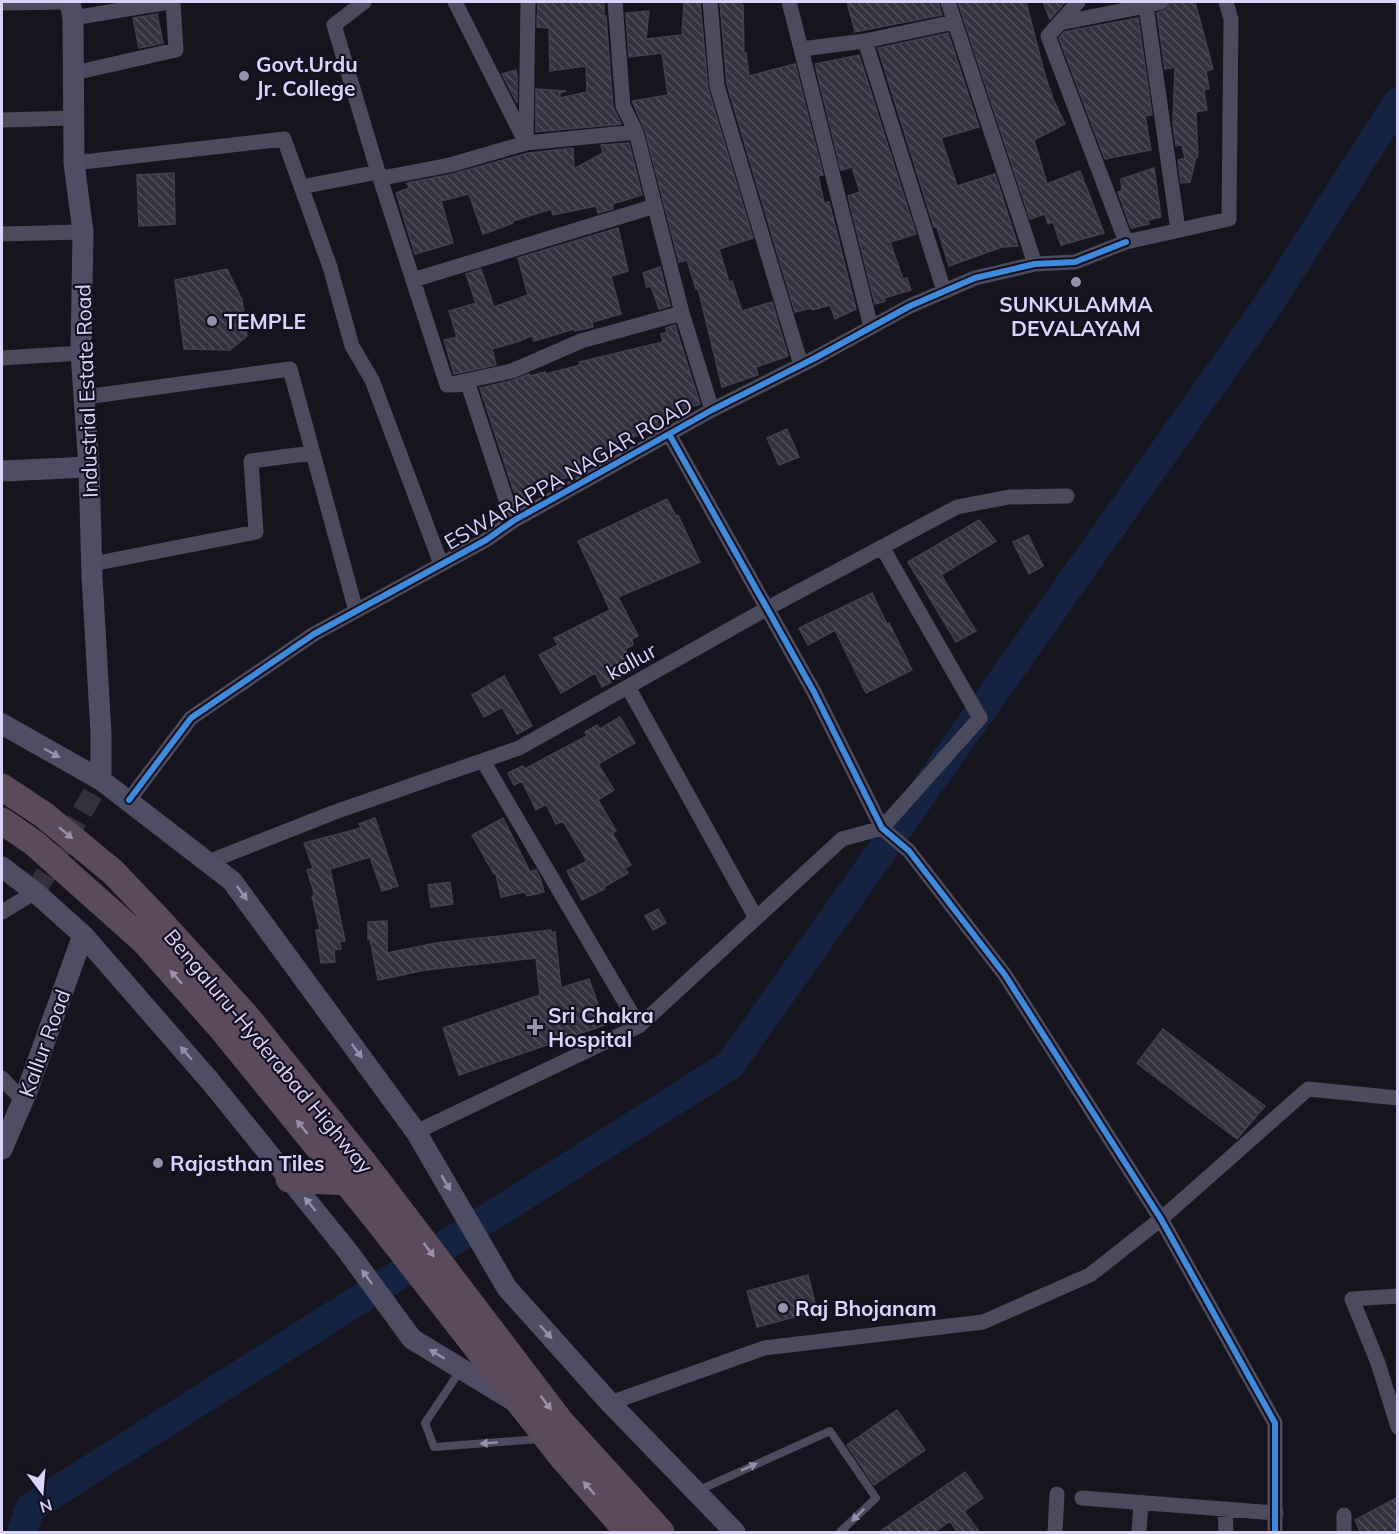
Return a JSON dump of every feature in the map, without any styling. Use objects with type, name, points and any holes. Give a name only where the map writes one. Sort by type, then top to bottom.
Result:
[{"type":"highway","name":"Bengaluru-Hyderabad Highway","points":[[2,787],[44,815],[113,873],[158,918],[247,1017],[386,1212]]},
{"type":"highway","points":[[2,822],[34,843],[145,942],[222,1029],[347,1182],[386,1212],[477,1330],[661,1533]]},
{"type":"highway","points":[[289,1179],[347,1182]]},
{"type":"highway","points":[[477,1330],[523,1406],[547,1438],[628,1533]]},
{"type":"street","points":[[2,3],[71,7],[171,2],[176,50],[74,73]]},
{"type":"street","points":[[364,2],[334,25],[447,385]]},
{"type":"street","points":[[455,2],[526,143]]},
{"type":"street","points":[[526,143],[528,2]]},
{"type":"street","points":[[615,2],[623,106],[636,132],[682,313],[712,410]]},
{"type":"street","points":[[710,2],[717,86],[801,364]]},
{"type":"street","points":[[789,2],[871,327]]},
{"type":"street","points":[[948,2],[1035,264]]},
{"type":"street","points":[[1078,2],[1048,36],[1126,242]]},
{"type":"street","name":"ESWARAPPA NAGAR ROAD","points":[[129,800],[191,718],[314,634],[486,540],[513,521],[712,410],[910,306],[975,278],[1035,264],[1075,262],[1126,242],[1229,219],[1231,19],[1226,2]]},
{"type":"street","points":[[1060,23],[1154,4],[1178,230]]},
{"type":"street","name":"Industrial Estate Road","points":[[71,7],[74,163],[83,232],[81,353],[89,467],[101,780]]},
{"type":"street","points":[[801,49],[865,41],[954,22]]},
{"type":"street","points":[[865,41],[944,291]]},
{"type":"street","points":[[2,120],[73,118]]},
{"type":"street","points":[[301,187],[450,165],[526,143],[636,132]]},
{"type":"street","points":[[74,163],[284,139],[330,267],[352,346],[372,380],[441,564]]},
{"type":"street","points":[[413,280],[655,206]]},
{"type":"street","points":[[2,234],[83,232]]},
{"type":"street","points":[[447,385],[512,371],[581,341],[682,313]]},
{"type":"street","points":[[2,358],[81,353]]},
{"type":"street","points":[[85,397],[290,369],[356,611]]},
{"type":"street","points":[[447,385],[468,384],[513,521]]},
{"type":"street","points":[[669,434],[814,692],[882,828],[909,851],[1005,975],[1161,1219],[1275,1423],[1275,1533]]},
{"type":"street","points":[[92,564],[256,532],[251,461],[312,453]]},
{"type":"street","points":[[2,471],[89,467]]},
{"type":"street","name":"kallur","points":[[208,862],[335,812],[519,748],[766,609],[957,507],[1009,497],[1067,496]]},
{"type":"street","points":[[416,1132],[639,1026],[842,839],[882,828],[980,718],[882,547]]},
{"type":"street","points":[[628,687],[756,918]]},
{"type":"street","points":[[2,724],[101,780],[232,881],[416,1132],[507,1288],[610,1403],[735,1533]]},
{"type":"street","points":[[483,760],[639,1026]]},
{"type":"street","points":[[2,867],[35,892],[83,935],[210,1081],[346,1249],[412,1340],[523,1406]]},
{"type":"street","points":[[2,912],[35,892]]},
{"type":"street","name":"Kallur Road","points":[[2,1149],[23,1101],[83,935]]},
{"type":"street","points":[[2,1078],[23,1101]]},
{"type":"street","points":[[610,1403],[765,1348],[983,1322],[1090,1275],[1161,1219],[1308,1089],[1398,1098]]},
{"type":"street","points":[[1398,1296],[1352,1299],[1377,1363],[1398,1427]]},
{"type":"street","points":[[1055,1533],[1057,1494]]},
{"type":"street","points":[[1082,1498],[1276,1513]]},
{"type":"street","points":[[1139,1533],[1141,1502]]},
{"type":"street","points":[[1225,1509],[1226,1533]]},
{"type":"street","points":[[1344,1515],[1344,1533]]},
{"type":"lane","points":[[461,1369],[425,1423],[434,1447],[547,1438]]},
{"type":"lane","points":[[696,1491],[830,1431],[876,1497],[840,1533]]},
{"type":"building","points":[[538,2],[604,2],[613,107],[621,124],[536,132],[536,89],[566,91],[560,93],[560,98],[587,92],[586,66],[550,71],[549,28],[537,27]]},
{"type":"building","points":[[684,2],[700,2],[708,89],[753,238],[719,249],[729,282],[732,281],[742,311],[772,302],[788,356],[756,367],[758,375],[722,387],[698,288],[696,289],[687,260],[679,262],[645,130],[632,101],[668,95],[662,53],[629,57],[626,13],[649,11],[646,39],[682,35]]},
{"type":"building","points":[[720,2],[741,2],[743,5],[744,53],[746,53],[749,76],[795,64],[823,175],[818,176],[824,203],[829,202],[856,309],[835,319],[830,305],[795,312],[727,84]]},
{"type":"building","points":[[847,2],[938,2],[942,15],[855,32]]},
{"type":"building","points":[[958,2],[1026,2],[1044,72],[1065,124],[1034,140],[1047,184],[1080,171],[1104,233],[1061,245],[1053,222],[1048,224],[1045,214],[1030,219]]},
{"type":"building","points":[[1043,2],[1065,2],[1050,19]]},
{"type":"building","points":[[1170,2],[1195,2],[1213,69],[1206,71],[1209,89],[1204,90],[1207,110],[1196,112],[1198,157],[1196,157],[1190,182],[1181,183],[1178,160],[1185,158],[1182,145],[1176,146],[1173,123],[1175,67],[1165,69],[1157,13],[1167,9]]},
{"type":"building","points":[[157,14],[163,43],[139,48],[133,18]]},
{"type":"building","points":[[1138,18],[1152,115],[1145,116],[1151,150],[1105,159],[1059,38],[1064,32]]},
{"type":"building","points":[[948,33],[979,127],[941,138],[957,186],[995,174],[1018,246],[1002,247],[949,266],[937,227],[934,227],[878,48]]},
{"type":"building","points":[[859,55],[916,234],[890,242],[903,279],[907,278],[911,290],[884,298],[885,301],[875,304],[848,196],[860,192],[852,167],[841,170],[815,64]]},
{"type":"building","points":[[516,70],[517,75],[517,103],[502,74]]},
{"type":"building","points":[[629,143],[642,195],[612,204],[613,209],[598,213],[596,206],[553,215],[551,209],[513,221],[513,223],[483,234],[469,194],[441,201],[453,243],[415,254],[396,193],[409,188],[407,183],[453,174],[528,153],[573,148],[574,169],[603,153],[601,145]]},
{"type":"building","points":[[1154,168],[1161,217],[1148,220],[1149,224],[1131,228],[1118,192],[1122,191],[1121,179]]},
{"type":"building","points":[[174,173],[175,224],[139,226],[137,175]]},
{"type":"building","points":[[618,228],[628,271],[611,276],[621,314],[592,322],[593,327],[575,331],[574,329],[534,341],[532,335],[492,349],[496,365],[454,374],[444,340],[457,337],[449,311],[476,303],[466,274],[481,269],[494,307],[528,295],[518,258]]},
{"type":"building","points":[[660,267],[670,306],[659,309],[651,286],[647,287],[643,273]]},
{"type":"building","name":"TEMPLE","points":[[227,269],[242,300],[247,336],[230,350],[184,349],[175,280]]},
{"type":"building","points":[[675,325],[700,404],[670,413],[671,415],[657,421],[659,428],[615,443],[618,451],[587,463],[588,468],[577,474],[529,490],[531,496],[517,501],[480,388],[529,374],[530,376],[545,372],[546,374],[580,365],[579,362],[663,342],[661,334],[667,332],[666,328]]},
{"type":"building","points":[[787,429],[799,457],[779,465],[767,438]]},
{"type":"building","points":[[667,499],[676,516],[678,515],[700,562],[618,597],[638,636],[632,639],[633,645],[625,649],[636,669],[602,687],[595,673],[561,693],[539,655],[558,645],[554,638],[610,610],[578,541]]},
{"type":"building","points":[[979,520],[996,541],[941,575],[976,631],[956,642],[908,562]]},
{"type":"building","points":[[1028,535],[1043,566],[1029,574],[1013,542]]},
{"type":"building","points":[[872,593],[912,670],[866,693],[835,630],[808,645],[799,628]]},
{"type":"building","points":[[504,676],[532,726],[517,734],[502,707],[484,717],[472,695]]},
{"type":"building","points":[[620,717],[635,743],[598,764],[614,790],[598,800],[616,831],[612,833],[631,865],[625,868],[628,873],[604,887],[605,889],[582,900],[567,871],[587,861],[563,821],[556,824],[546,804],[536,810],[522,781],[514,785],[508,773],[523,766],[525,769],[587,736],[585,732],[597,725],[600,729]]},
{"type":"building","points":[[375,818],[398,886],[382,891],[370,857],[330,869],[345,941],[340,941],[341,949],[334,950],[335,962],[321,963],[316,930],[320,930],[312,896],[315,896],[307,870],[313,868],[304,843],[361,828],[359,824]]},
{"type":"building","points":[[503,818],[530,872],[536,870],[544,892],[527,896],[525,892],[501,897],[496,874],[472,835]]},
{"type":"building","points":[[450,882],[453,904],[431,907],[428,885]]},
{"type":"building","points":[[658,909],[666,923],[653,930],[645,916]]},
{"type":"building","points":[[387,921],[387,953],[436,943],[551,930],[551,933],[555,932],[561,988],[589,979],[605,1025],[459,1075],[443,1028],[540,995],[536,958],[425,970],[378,980],[370,939],[368,939],[368,922]]},
{"type":"building","points":[[1163,1029],[1265,1106],[1237,1139],[1137,1063]]},
{"type":"building","points":[[808,1275],[817,1311],[757,1327],[747,1291]]},
{"type":"building","points":[[897,1410],[925,1450],[874,1485],[847,1445]]},
{"type":"building","points":[[965,1472],[983,1498],[964,1511],[980,1533],[958,1533],[950,1521],[933,1533],[878,1533]]},
{"type":"building","points":[[1398,1497],[1398,1533],[1361,1533],[1355,1520]]},
{"type":"waterway","points":[[22,1532],[30,1508],[730,1065],[1268,305],[1398,102]]},
{"type":"tunnel","points":[[35,892],[101,780]]},
{"type":"cycle path","points":[[129,800],[191,718],[314,634],[486,540],[513,521],[712,410],[815,358],[910,306],[975,278],[1035,264],[1075,262],[1126,242]]},
{"type":"cycle path","points":[[669,434],[814,692],[882,828],[909,851],[1005,975],[1161,1219],[1275,1423],[1275,1532]]},
{"type":"place","name":"Govt.Urdu Jr. College","points":[[244,76]]},
{"type":"place","name":"SUNKULAMMA DEVALAYAM","points":[[1076,282]]},
{"type":"place","name":"TEMPLE","points":[[212,321]]},
{"type":"place","name":"Sri Chakra Hospital","points":[[535,1027]]},
{"type":"place","name":"Rajasthan Tiles","points":[[158,1163]]},
{"type":"place","name":"Raj Bhojanam","points":[[783,1308]]}]
